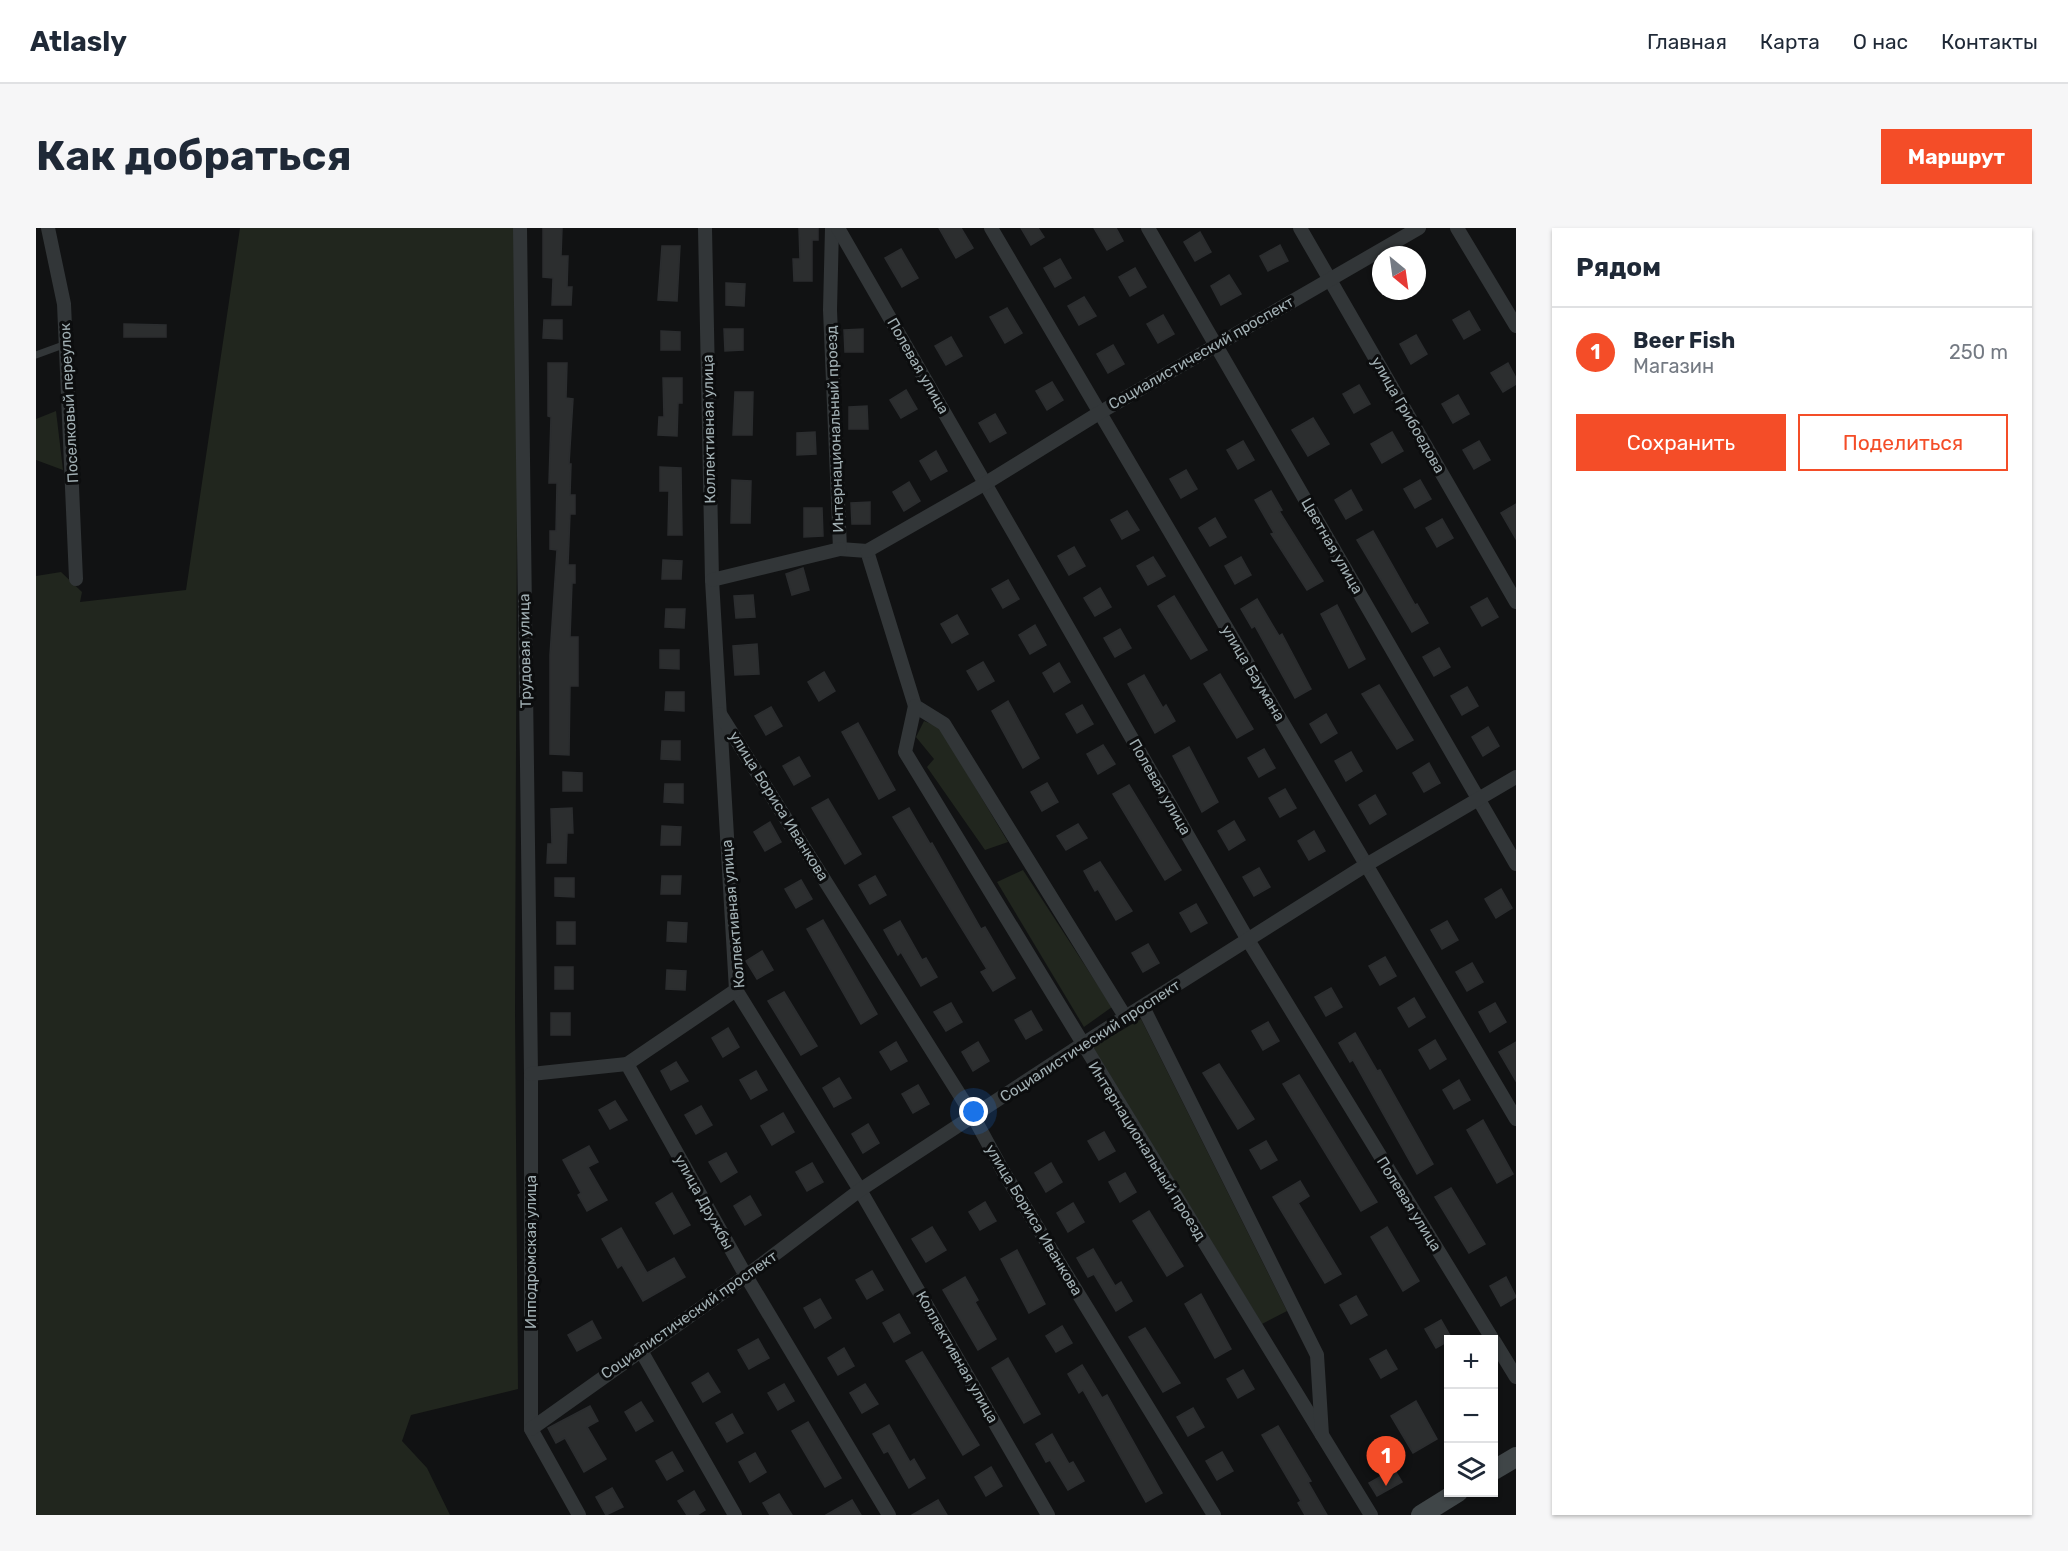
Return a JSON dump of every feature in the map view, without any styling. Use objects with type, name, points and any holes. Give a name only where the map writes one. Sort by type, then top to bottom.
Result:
[{"type":"main road","points":[[1498,1468],[1516,1457]]},
{"type":"main road","points":[[1421,1515],[1450,1497]]},
{"type":"street","name":"Поселковый переулок","points":[[48,228],[64,304],[76,579]]},
{"type":"street","name":"Трудовая улица","points":[[520,228],[531,1074]]},
{"type":"street","name":"Коллективная улица","points":[[705,228],[712,580],[736,990],[860,1190],[1048,1515]]},
{"type":"street","name":"Интернациональный проезд","points":[[832,228],[830,310],[840,549],[867,551],[915,706],[905,752],[1371,1515]]},
{"type":"street","name":"Полевая улица","points":[[838,228],[1248,940],[1490,1335]]},
{"type":"street","name":"улица Баумана","points":[[991,228],[1516,1119]]},
{"type":"street","name":"Цветная улица","points":[[1148,228],[1516,864]]},
{"type":"street","name":"улица Грибоедова","points":[[1300,228],[1516,602]]},
{"type":"street","name":"Социалистический проспект","points":[[867,551],[986,483],[1099,413],[1329,278],[1419,228]]},
{"type":"street","points":[[1457,228],[1516,326]]},
{"type":"street","points":[[712,580],[840,549]]},
{"type":"street","points":[[915,706],[944,724],[1126,1018]]},
{"type":"street","name":"улица Бориса Иванкова","points":[[719,712],[973,1116],[1009,1181],[1214,1515]]},
{"type":"street","name":"Социалистический проспект","points":[[531,1429],[640,1349],[746,1276],[860,1190],[1082,1045],[1366,865],[1516,777]]},
{"type":"street","points":[[531,1074],[627,1064],[736,990]]},
{"type":"street","name":"Интернациональный проезд","points":[[1143,1007],[1317,1355],[1322,1435]]},
{"type":"street","name":"улица Дружбы","points":[[627,1064],[746,1276],[889,1515]]},
{"type":"street","name":"Ипподромская улица","points":[[531,1074],[531,1429]]},
{"type":"street","name":"Полевая улица","points":[[1498,1348],[1516,1377]]},
{"type":"street","points":[[640,1349],[735,1515]]},
{"type":"street","points":[[531,1429],[579,1515]]},
{"type":"lane","points":[[36,355],[66,344]]},
{"type":"shaded area","points":[[240,228],[518,228],[515,1013],[518,1389],[411,1415],[402,1441],[427,1468],[450,1515],[36,1515],[36,576],[61,572],[82,592],[80,602],[186,590]]},
{"type":"shaded area","points":[[56,411],[63,470],[36,460],[36,419]]},
{"type":"shaded area","points":[[924,721],[939,727],[1008,842],[985,850],[927,767],[934,759],[916,737]]},
{"type":"shaded area","points":[[1023,870],[1112,1007],[1084,1027],[997,882]]},
{"type":"shaded area","points":[[1141,1019],[1287,1311],[1262,1324],[1093,1047]]},
{"type":"building","points":[[543,228],[562,228],[561,256],[568,256],[567,287],[572,287],[571,305],[552,305],[553,278],[543,277]]},
{"type":"building","points":[[799,228],[818,228],[818,240],[812,240],[812,281],[794,281],[793,259],[800,259]]},
{"type":"building","points":[[939,228],[961,228],[973,248],[956,258]]},
{"type":"building","points":[[1021,228],[1038,228],[1044,237],[1031,245]]},
{"type":"building","points":[[1094,228],[1116,228],[1123,241],[1107,250]]},
{"type":"building","points":[[1200,232],[1211,252],[1195,261],[1184,242]]},
{"type":"building","points":[[1280,245],[1288,261],[1268,271],[1260,256]]},
{"type":"building","points":[[662,246],[680,246],[677,301],[658,300]]},
{"type":"building","points":[[901,249],[918,278],[902,287],[885,258]]},
{"type":"building","points":[[1060,259],[1071,278],[1055,287],[1044,268]]},
{"type":"building","points":[[1135,268],[1146,287],[1130,296],[1119,277]]},
{"type":"building","points":[[1229,275],[1241,294],[1221,305],[1211,286]]},
{"type":"building","points":[[726,283],[745,284],[744,306],[726,305]]},
{"type":"building","points":[[1084,297],[1096,316],[1079,325],[1068,306]]},
{"type":"building","points":[[1007,308],[1022,333],[1005,343],[990,317]]},
{"type":"building","points":[[1469,311],[1480,330],[1464,339],[1453,320]]},
{"type":"building","points":[[1163,315],[1174,334],[1158,343],[1147,324]]},
{"type":"building","points":[[544,320],[562,320],[562,339],[543,338]]},
{"type":"building","points":[[124,324],[166,325],[166,337],[124,337]]},
{"type":"building","points":[[724,329],[743,329],[743,350],[725,351]]},
{"type":"building","points":[[863,329],[863,352],[845,352],[844,330]]},
{"type":"building","points":[[661,331],[680,332],[680,350],[661,350]]},
{"type":"building","points":[[1416,335],[1427,354],[1411,364],[1400,344]]},
{"type":"building","points":[[951,337],[962,356],[946,365],[935,346]]},
{"type":"building","points":[[1113,345],[1124,364],[1108,373],[1097,354]]},
{"type":"building","points":[[548,363],[567,363],[566,398],[573,399],[569,464],[571,464],[570,495],[575,495],[575,514],[570,514],[568,565],[575,565],[570,637],[578,637],[578,686],[570,686],[569,755],[550,754],[550,655],[557,550],[550,549],[550,531],[556,531],[557,483],[549,483],[551,417],[548,416]]},
{"type":"building","points":[[1508,363],[1516,378],[1516,384],[1503,392],[1491,373]]},
{"type":"building","points":[[663,378],[682,378],[682,403],[678,403],[677,436],[658,435],[659,417],[664,417]]},
{"type":"building","points":[[1052,382],[1063,400],[1047,410],[1036,391]]},
{"type":"building","points":[[1359,385],[1370,404],[1354,413],[1343,394]]},
{"type":"building","points":[[906,390],[917,409],[901,418],[890,400]]},
{"type":"building","points":[[735,392],[753,392],[752,435],[733,435]]},
{"type":"building","points":[[1458,395],[1469,414],[1453,423],[1442,404]]},
{"type":"building","points":[[867,406],[868,429],[849,429],[849,407]]},
{"type":"building","points":[[995,414],[1006,433],[990,442],[979,423]]},
{"type":"building","points":[[1313,418],[1329,444],[1308,456],[1292,430]]},
{"type":"building","points":[[815,432],[816,454],[797,455],[797,433]]},
{"type":"building","points":[[1392,432],[1403,451],[1382,463],[1371,444]]},
{"type":"building","points":[[1243,441],[1254,460],[1238,469],[1227,450]]},
{"type":"building","points":[[1479,441],[1490,460],[1474,469],[1463,450]]},
{"type":"building","points":[[936,451],[947,471],[931,480],[920,461]]},
{"type":"building","points":[[660,467],[681,468],[682,535],[668,535],[669,491],[660,491]]},
{"type":"building","points":[[1186,470],[1197,489],[1181,498],[1170,479]]},
{"type":"building","points":[[732,480],[751,481],[750,523],[731,523]]},
{"type":"building","points":[[1420,480],[1431,499],[1415,508],[1404,489]]},
{"type":"building","points":[[909,482],[920,501],[904,511],[893,492]]},
{"type":"building","points":[[1351,490],[1362,510],[1346,519],[1335,500]]},
{"type":"building","points":[[1271,491],[1282,510],[1279,511],[1323,581],[1307,590],[1271,534],[1274,533],[1255,500]]},
{"type":"building","points":[[870,502],[870,524],[852,524],[851,503]]},
{"type":"building","points":[[1516,504],[1516,539],[1501,513]]},
{"type":"building","points":[[804,508],[822,508],[823,536],[804,537]]},
{"type":"building","points":[[1127,511],[1139,530],[1122,539],[1111,520]]},
{"type":"building","points":[[1215,518],[1226,537],[1210,546],[1199,528]]},
{"type":"building","points":[[1442,519],[1453,538],[1437,547],[1426,528]]},
{"type":"building","points":[[1373,531],[1415,605],[1417,604],[1428,623],[1412,632],[1357,540]]},
{"type":"building","points":[[1074,547],[1085,566],[1069,575],[1058,556]]},
{"type":"building","points":[[1153,557],[1165,576],[1148,585],[1137,566]]},
{"type":"building","points":[[1241,557],[1251,575],[1235,584],[1225,566]]},
{"type":"building","points":[[663,560],[682,561],[681,579],[662,579]]},
{"type":"building","points":[[803,568],[809,590],[792,595],[786,574]]},
{"type":"building","points":[[1008,580],[1019,599],[1003,608],[992,589]]},
{"type":"building","points":[[1100,588],[1111,607],[1095,616],[1084,598]]},
{"type":"building","points":[[753,595],[755,617],[736,618],[734,596]]},
{"type":"building","points":[[1174,596],[1207,650],[1191,659],[1158,606]]},
{"type":"building","points":[[1487,598],[1498,617],[1482,626],[1471,607]]},
{"type":"building","points":[[1257,599],[1279,636],[1282,634],[1311,689],[1295,698],[1255,626],[1252,628],[1241,609]]},
{"type":"building","points":[[1337,605],[1365,659],[1349,668],[1321,614]]},
{"type":"building","points":[[666,609],[685,609],[684,628],[665,627]]},
{"type":"building","points":[[957,615],[968,634],[952,643],[941,624]]},
{"type":"building","points":[[1035,625],[1046,645],[1030,654],[1019,635]]},
{"type":"building","points":[[1120,629],[1131,648],[1115,657],[1104,638]]},
{"type":"building","points":[[757,644],[759,674],[735,675],[733,646]]},
{"type":"building","points":[[1439,648],[1450,667],[1434,676],[1423,657]]},
{"type":"building","points":[[660,650],[679,650],[679,669],[660,668]]},
{"type":"building","points":[[983,662],[994,681],[978,690],[967,671]]},
{"type":"building","points":[[1059,663],[1070,682],[1054,692],[1043,673]]},
{"type":"building","points":[[824,672],[835,691],[819,701],[808,682]]},
{"type":"building","points":[[1220,674],[1253,729],[1237,738],[1204,684]]},
{"type":"building","points":[[1144,675],[1163,708],[1166,705],[1175,721],[1155,733],[1128,684]]},
{"type":"building","points":[[1379,685],[1413,740],[1397,749],[1362,694]]},
{"type":"building","points":[[1467,687],[1478,706],[1462,715],[1451,696]]},
{"type":"building","points":[[666,692],[684,692],[684,711],[665,710]]},
{"type":"building","points":[[1008,701],[1039,758],[1023,768],[992,711]]},
{"type":"building","points":[[1082,705],[1093,724],[1077,733],[1066,714]]},
{"type":"building","points":[[771,707],[782,726],[766,735],[755,716]]},
{"type":"building","points":[[1326,714],[1337,733],[1321,743],[1310,724]]},
{"type":"building","points":[[858,723],[895,790],[879,799],[842,732]]},
{"type":"building","points":[[1488,727],[1499,746],[1483,756],[1472,737]]},
{"type":"building","points":[[662,741],[680,741],[680,760],[661,759]]},
{"type":"building","points":[[1103,745],[1115,764],[1098,774],[1087,754]]},
{"type":"building","points":[[1189,747],[1218,802],[1202,812],[1173,756]]},
{"type":"building","points":[[1264,749],[1275,768],[1259,777],[1248,758]]},
{"type":"building","points":[[1351,752],[1362,771],[1346,781],[1335,761]]},
{"type":"building","points":[[799,757],[810,776],[794,785],[783,766]]},
{"type":"building","points":[[1429,763],[1440,783],[1424,792],[1413,773]]},
{"type":"building","points":[[563,772],[582,773],[582,791],[563,791]]},
{"type":"building","points":[[1047,783],[1058,802],[1042,811],[1031,792]]},
{"type":"building","points":[[665,784],[683,784],[683,803],[664,802]]},
{"type":"building","points":[[1129,785],[1181,870],[1165,880],[1113,794]]},
{"type":"building","points":[[1285,789],[1296,808],[1280,817],[1269,798]]},
{"type":"building","points":[[1375,795],[1386,814],[1370,824],[1359,805]]},
{"type":"building","points":[[828,799],[861,854],[845,864],[812,808]]},
{"type":"building","points":[[572,808],[573,833],[567,833],[566,863],[547,863],[548,844],[552,844],[551,809]]},
{"type":"building","points":[[909,808],[930,844],[932,843],[981,929],[985,927],[1015,978],[993,991],[981,972],[987,969],[893,817]]},
{"type":"building","points":[[1234,821],[1245,840],[1229,850],[1218,831]]},
{"type":"building","points":[[770,822],[781,842],[765,851],[754,832]]},
{"type":"building","points":[[1078,824],[1087,838],[1066,850],[1057,836]]},
{"type":"building","points":[[662,826],[681,827],[680,845],[661,845]]},
{"type":"building","points":[[1314,831],[1325,851],[1309,860],[1298,841]]},
{"type":"building","points":[[1100,862],[1132,911],[1116,920],[1098,889],[1095,891],[1084,871]]},
{"type":"building","points":[[1259,868],[1270,887],[1254,896],[1243,877]]},
{"type":"building","points":[[662,876],[681,876],[680,894],[661,894]]},
{"type":"building","points":[[875,876],[886,895],[870,904],[859,885]]},
{"type":"building","points":[[555,878],[574,878],[574,897],[555,896]]},
{"type":"building","points":[[801,880],[812,899],[796,908],[785,889]]},
{"type":"building","points":[[1501,889],[1512,908],[1496,918],[1485,899]]},
{"type":"building","points":[[1196,904],[1207,923],[1191,932],[1180,913]]},
{"type":"building","points":[[823,920],[877,1014],[861,1024],[807,929]]},
{"type":"building","points":[[900,921],[922,960],[926,958],[937,977],[921,986],[901,952],[898,955],[884,930]]},
{"type":"building","points":[[1447,921],[1458,940],[1442,949],[1431,930]]},
{"type":"building","points":[[557,922],[575,922],[575,944],[557,944]]},
{"type":"building","points":[[668,922],[687,923],[686,942],[667,941]]},
{"type":"building","points":[[1148,944],[1159,963],[1143,972],[1132,953]]},
{"type":"building","points":[[762,951],[773,970],[757,979],[746,961]]},
{"type":"building","points":[[1385,957],[1396,976],[1380,985],[1369,966]]},
{"type":"building","points":[[1472,963],[1483,982],[1467,991],[1456,972]]},
{"type":"building","points":[[555,967],[573,967],[573,989],[555,989]]},
{"type":"building","points":[[667,970],[686,971],[685,990],[666,989]]},
{"type":"building","points":[[1331,988],[1342,1007],[1326,1016],[1315,997]]},
{"type":"building","points":[[784,992],[817,1046],[801,1055],[768,1001]]},
{"type":"building","points":[[1414,998],[1425,1017],[1409,1027],[1398,1008]]},
{"type":"building","points":[[951,1003],[962,1022],[946,1031],[934,1012]]},
{"type":"building","points":[[1495,1003],[1506,1022],[1490,1032],[1479,1012]]},
{"type":"building","points":[[1031,1011],[1042,1030],[1026,1039],[1015,1020]]},
{"type":"building","points":[[551,1013],[570,1013],[570,1035],[551,1035]]},
{"type":"building","points":[[1268,1022],[1279,1041],[1263,1050],[1252,1031]]},
{"type":"building","points":[[728,1028],[739,1047],[723,1057],[712,1038]]},
{"type":"building","points":[[1355,1033],[1377,1071],[1380,1070],[1433,1164],[1417,1174],[1353,1060],[1350,1062],[1339,1043]]},
{"type":"building","points":[[1435,1040],[1446,1059],[1430,1069],[1419,1050]]},
{"type":"building","points":[[896,1042],[907,1061],[891,1070],[880,1052]]},
{"type":"building","points":[[978,1042],[989,1061],[973,1071],[962,1052]]},
{"type":"building","points":[[1516,1042],[1516,1081],[1499,1052]]},
{"type":"building","points":[[676,1062],[688,1081],[671,1090],[661,1071]]},
{"type":"building","points":[[1219,1064],[1254,1119],[1238,1129],[1203,1073]]},
{"type":"building","points":[[756,1071],[767,1090],[751,1099],[740,1080]]},
{"type":"building","points":[[1299,1075],[1377,1202],[1361,1211],[1283,1084]]},
{"type":"building","points":[[839,1078],[851,1098],[834,1107],[823,1088]]},
{"type":"building","points":[[1459,1080],[1470,1100],[1454,1109],[1443,1090]]},
{"type":"building","points":[[918,1085],[929,1104],[913,1113],[902,1094]]},
{"type":"building","points":[[615,1101],[627,1120],[610,1129],[599,1110]]},
{"type":"building","points":[[701,1106],[712,1125],[696,1134],[685,1115]]},
{"type":"building","points":[[783,1113],[794,1132],[772,1145],[761,1126]]},
{"type":"building","points":[[1483,1120],[1513,1174],[1497,1183],[1467,1130]]},
{"type":"building","points":[[868,1124],[879,1143],[863,1153],[852,1134]]},
{"type":"building","points":[[1104,1132],[1115,1151],[1099,1160],[1088,1141]]},
{"type":"building","points":[[1266,1141],[1277,1160],[1261,1169],[1250,1150]]},
{"type":"building","points":[[589,1146],[598,1162],[588,1167],[607,1200],[587,1211],[578,1195],[581,1193],[563,1160]]},
{"type":"building","points":[[726,1153],[737,1172],[721,1182],[709,1162]]},
{"type":"building","points":[[812,1163],[823,1182],[807,1191],[796,1172]]},
{"type":"building","points":[[1051,1163],[1062,1182],[1046,1192],[1035,1173]]},
{"type":"building","points":[[1125,1173],[1136,1192],[1120,1202],[1109,1182]]},
{"type":"building","points":[[1300,1181],[1309,1196],[1298,1203],[1341,1274],[1325,1283],[1273,1197]]},
{"type":"building","points":[[1451,1188],[1485,1244],[1469,1253],[1435,1197]]},
{"type":"building","points":[[672,1193],[690,1225],[674,1234],[656,1203]]},
{"type":"building","points":[[750,1196],[761,1215],[745,1225],[734,1206]]},
{"type":"building","points":[[985,1202],[996,1221],[980,1230],[969,1212]]},
{"type":"building","points":[[1073,1203],[1084,1222],[1068,1232],[1057,1213]]},
{"type":"building","points":[[1149,1211],[1183,1266],[1167,1276],[1133,1221]]},
{"type":"building","points":[[932,1227],[946,1250],[926,1262],[912,1239]]},
{"type":"building","points":[[1387,1227],[1419,1281],[1403,1291],[1371,1237]]},
{"type":"building","points":[[621,1228],[647,1273],[674,1258],[685,1277],[643,1301],[622,1265],[618,1268],[602,1239]]},
{"type":"building","points":[[1093,1249],[1115,1286],[1121,1282],[1132,1301],[1116,1311],[1094,1274],[1088,1277],[1077,1258]]},
{"type":"building","points":[[1017,1250],[1045,1304],[1029,1313],[1001,1259]]},
{"type":"building","points":[[872,1271],[883,1290],[867,1299],[856,1280]]},
{"type":"building","points":[[965,1277],[978,1300],[975,1302],[996,1339],[978,1350],[943,1290]]},
{"type":"building","points":[[1506,1277],[1516,1297],[1501,1306],[1490,1286]]},
{"type":"building","points":[[1201,1294],[1231,1349],[1215,1358],[1185,1304]]},
{"type":"building","points":[[1356,1296],[1367,1315],[1351,1324],[1340,1305]]},
{"type":"building","points":[[820,1299],[831,1318],[815,1328],[804,1308]]},
{"type":"building","points":[[899,1314],[910,1333],[894,1342],[883,1323]]},
{"type":"building","points":[[1441,1320],[1450,1335],[1444,1335],[1444,1344],[1436,1348],[1425,1329]]},
{"type":"building","points":[[592,1321],[601,1338],[577,1351],[568,1335]]},
{"type":"building","points":[[1062,1326],[1072,1343],[1056,1352],[1046,1336]]},
{"type":"building","points":[[1145,1328],[1180,1383],[1163,1392],[1129,1337]]},
{"type":"building","points":[[758,1339],[769,1358],[749,1369],[738,1350]]},
{"type":"building","points":[[844,1348],[854,1366],[838,1375],[828,1358]]},
{"type":"building","points":[[1386,1350],[1397,1369],[1381,1378],[1370,1359]]},
{"type":"building","points":[[922,1352],[979,1445],[963,1455],[906,1361]]},
{"type":"building","points":[[1008,1358],[1040,1414],[1024,1423],[992,1368]]},
{"type":"building","points":[[1082,1365],[1102,1398],[1107,1395],[1162,1493],[1146,1502],[1083,1390],[1079,1393],[1068,1374]]},
{"type":"building","points":[[1243,1370],[1254,1389],[1238,1398],[1227,1379]]},
{"type":"building","points":[[708,1373],[720,1392],[703,1402],[692,1383]]},
{"type":"building","points":[[784,1384],[794,1401],[778,1410],[768,1393]]},
{"type":"building","points":[[865,1384],[878,1404],[862,1413],[850,1393]]},
{"type":"building","points":[[1416,1401],[1437,1439],[1413,1453],[1391,1416]]},
{"type":"building","points":[[641,1402],[653,1421],[636,1431],[625,1412]]},
{"type":"building","points":[[590,1406],[598,1421],[587,1427],[606,1459],[584,1472],[565,1438],[556,1443],[548,1428]]},
{"type":"building","points":[[1193,1408],[1204,1427],[1188,1436],[1177,1417]]},
{"type":"building","points":[[732,1414],[743,1433],[727,1442],[716,1423]]},
{"type":"building","points":[[808,1422],[841,1478],[825,1487],[792,1431]]},
{"type":"building","points":[[889,1425],[910,1462],[914,1459],[925,1478],[909,1488],[888,1451],[884,1453],[873,1434]]},
{"type":"building","points":[[1278,1426],[1311,1481],[1308,1482],[1327,1515],[1305,1515],[1298,1503],[1301,1501],[1262,1435]]},
{"type":"building","points":[[1052,1434],[1069,1464],[1073,1462],[1084,1481],[1068,1490],[1050,1460],[1046,1462],[1036,1444]]},
{"type":"building","points":[[672,1452],[683,1471],[667,1480],[656,1461]]},
{"type":"building","points":[[1222,1452],[1233,1471],[1217,1480],[1206,1461]]},
{"type":"building","points":[[755,1453],[766,1472],[750,1482],[739,1462]]},
{"type":"building","points":[[991,1467],[1002,1486],[986,1496],[975,1477]]},
{"type":"building","points":[[1394,1469],[1402,1482],[1377,1496],[1369,1483]]},
{"type":"building","points":[[612,1488],[623,1507],[606,1515],[596,1497]]},
{"type":"building","points":[[694,1491],[705,1510],[697,1515],[687,1515],[678,1501]]},
{"type":"building","points":[[779,1494],[792,1515],[770,1515],[763,1503]]},
{"type":"building","points":[[852,1500],[861,1515],[826,1515]]},
{"type":"building","points":[[938,1500],[947,1515],[912,1515]]},
{"type":"place","name":"Beer Fish","points":[[1386,1486]]}]
